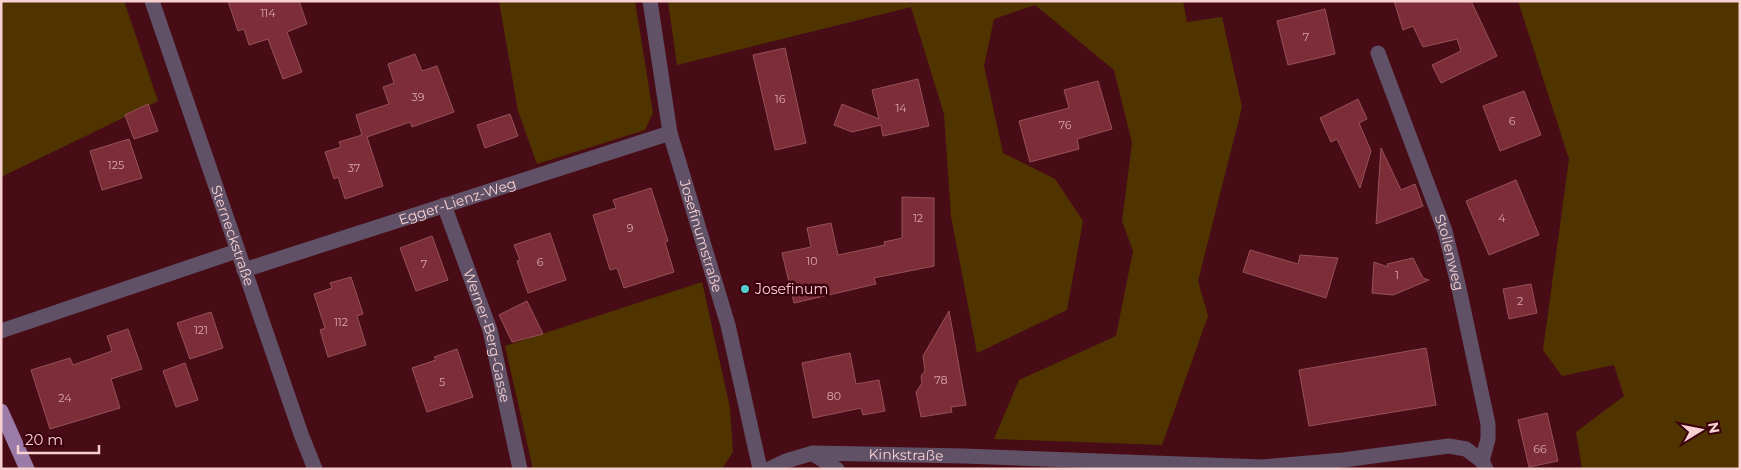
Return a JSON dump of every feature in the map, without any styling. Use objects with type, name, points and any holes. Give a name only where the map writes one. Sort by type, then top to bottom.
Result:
[{"type":"main road","points":[[1,411],[27,469]]},
{"type":"street","name":"Sterneckstraße","points":[[152,1],[237,251],[315,469]]},
{"type":"street","name":"Josefinumstraße","points":[[650,1],[670,133],[728,325],[760,469]]},
{"type":"street","name":"Stollenweg","points":[[1378,54],[1445,231],[1488,424],[1488,440],[1484,465]]},
{"type":"street","name":"Egger-Lienz-Weg","points":[[244,270],[670,133]]},
{"type":"street","name":"Werner-Berg-Gasse","points":[[444,205],[490,330],[520,469]]},
{"type":"street","points":[[1,332],[237,251]]},
{"type":"street","name":"Kinkstraße","points":[[769,469],[786,461],[812,453],[963,456],[1263,467],[1343,460],[1449,446],[1466,449],[1484,465]]},
{"type":"street","points":[[812,453],[837,469]]},
{"type":"shaded area","points":[[1,1],[124,1],[158,101],[1,177]]},
{"type":"shaded area","points":[[499,1],[635,1],[653,113],[645,130],[537,164],[518,111]]},
{"type":"shaded area","points":[[668,1],[910,1],[911,5],[912,1],[1183,1],[1187,22],[1222,17],[1242,107],[1198,281],[1208,316],[1162,445],[994,439],[1019,380],[1116,336],[1133,251],[1122,221],[1132,143],[1114,70],[1035,5],[994,19],[984,66],[1003,153],[1055,179],[1083,221],[1067,310],[977,353],[951,216],[944,114],[911,7],[677,65]]},
{"type":"shaded area","points":[[1518,1],[1740,1],[1740,469],[1582,469],[1576,432],[1624,396],[1614,365],[1562,376],[1543,350],[1569,159]]},
{"type":"shaded area","points":[[702,282],[730,408],[733,452],[722,469],[533,469],[505,346]]},
{"type":"building","points":[[228,1],[299,1],[307,24],[287,32],[302,72],[283,79],[268,39],[249,45],[244,29],[238,31]]},
{"type":"building","points":[[1394,1],[1471,1],[1497,56],[1441,83],[1432,65],[1461,51],[1457,39],[1423,47],[1413,26],[1403,30]]},
{"type":"building","points":[[1325,9],[1335,54],[1288,65],[1277,21]]},
{"type":"building","points":[[785,48],[806,143],[775,150],[753,55]]},
{"type":"building","points":[[415,54],[422,71],[437,66],[454,112],[412,127],[410,122],[367,137],[383,186],[345,199],[338,177],[334,179],[325,152],[341,147],[339,142],[362,135],[356,115],[389,104],[383,87],[394,83],[388,64]]},
{"type":"building","points":[[918,79],[929,126],[883,136],[881,125],[852,132],[834,125],[842,104],[879,119],[872,90]]},
{"type":"building","points":[[1098,81],[1112,129],[1077,139],[1079,149],[1030,162],[1019,121],[1069,108],[1064,90]]},
{"type":"building","points":[[1524,91],[1541,135],[1500,151],[1483,106]]},
{"type":"building","points":[[1358,99],[1367,119],[1359,123],[1371,151],[1360,188],[1337,139],[1331,142],[1320,118]]},
{"type":"building","points":[[148,104],[158,131],[134,139],[125,115]]},
{"type":"building","points":[[510,114],[518,136],[485,148],[477,125]]},
{"type":"building","points":[[129,139],[142,178],[102,190],[90,151]]},
{"type":"building","points":[[1381,148],[1401,190],[1415,184],[1423,206],[1376,224]]},
{"type":"building","points":[[1516,180],[1539,235],[1489,255],[1466,201]]},
{"type":"building","points":[[651,188],[668,241],[665,242],[674,272],[624,288],[617,268],[610,270],[593,215],[616,208],[613,200]]},
{"type":"building","points":[[902,197],[934,198],[934,266],[874,278],[876,284],[794,303],[782,253],[811,247],[807,228],[831,223],[838,255],[885,245],[884,242],[902,238]]},
{"type":"building","points":[[550,233],[566,280],[528,293],[517,261],[520,260],[514,245]]},
{"type":"building","points":[[432,236],[448,280],[416,291],[400,248]]},
{"type":"building","points":[[1250,250],[1298,264],[1300,255],[1338,258],[1326,298],[1243,272]]},
{"type":"building","points":[[1413,258],[1423,278],[1429,280],[1393,295],[1372,293],[1374,262],[1388,267],[1387,264]]},
{"type":"building","points":[[351,277],[363,314],[357,316],[366,345],[328,357],[320,330],[325,328],[314,294],[332,288],[330,283]]},
{"type":"building","points":[[1531,284],[1537,313],[1509,319],[1503,289]]},
{"type":"building","points":[[527,301],[543,334],[512,342],[499,315]]},
{"type":"building","points":[[949,311],[966,405],[951,407],[952,412],[921,417],[916,392],[922,383],[921,376],[925,371],[923,356]]},
{"type":"building","points":[[211,312],[223,348],[190,359],[177,323]]},
{"type":"building","points":[[128,329],[142,369],[111,379],[120,408],[50,429],[31,370],[70,358],[73,365],[112,351],[107,336]]},
{"type":"building","points":[[1426,348],[1436,405],[1309,426],[1299,370]]},
{"type":"building","points":[[457,349],[473,397],[427,412],[412,368],[436,360],[434,357]]},
{"type":"building","points":[[850,353],[856,384],[879,380],[885,411],[863,415],[861,408],[813,418],[802,363]]},
{"type":"building","points":[[185,363],[198,400],[176,407],[163,371]]},
{"type":"building","points":[[1547,413],[1558,461],[1529,467],[1518,420]]},
{"type":"place","name":"Josefinum","points":[[745,289]]}]
